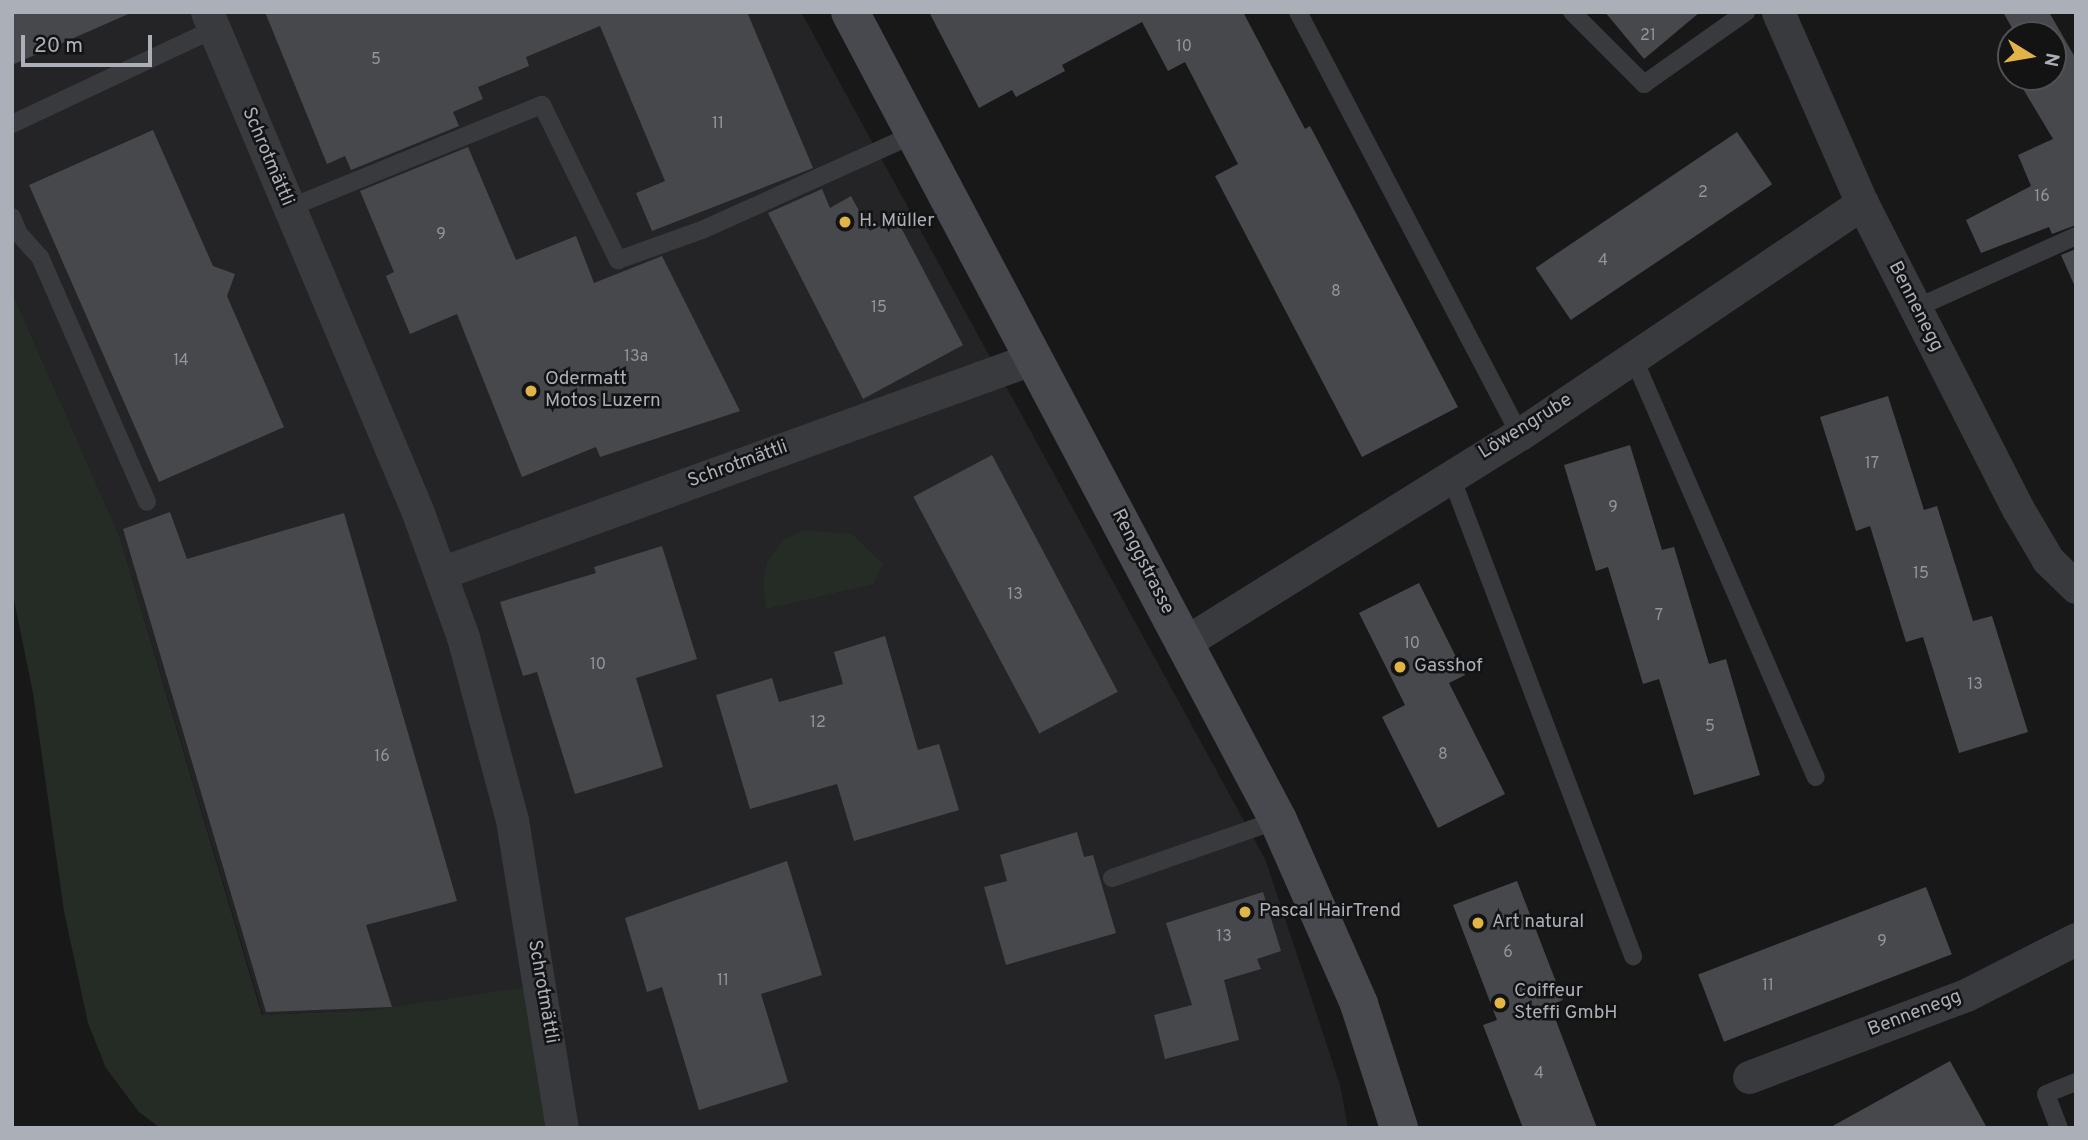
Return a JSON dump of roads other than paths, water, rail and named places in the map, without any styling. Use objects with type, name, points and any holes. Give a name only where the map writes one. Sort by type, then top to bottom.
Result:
[{"type":"main road","name":"Renggstrasse","points":[[850,12],[1278,820],[1354,992],[1399,1128]]},
{"type":"street","name":"Bennenegg","points":[[1778,12],[1862,203],[2029,528],[2048,560],[2076,587]]},
{"type":"street","name":"Schrotmättli","points":[[210,20],[441,573],[512,820],[562,1128]]},
{"type":"street","name":"Löwengrube","points":[[1184,643],[1450,474],[1520,434],[1862,203]]},
{"type":"street","name":"Schrotmättli","points":[[441,573],[1034,358]]},
{"type":"street","name":"Bennenegg","points":[[1749,1077],[1966,995],[2076,939]]},
{"type":"lane","points":[[1298,12],[1520,434]]},
{"type":"lane","points":[[1572,12],[1644,83],[1746,12]]},
{"type":"lane","points":[[12,124],[210,20]]},
{"type":"lane","points":[[289,208],[542,105],[618,260],[702,230],[915,134]]},
{"type":"lane","points":[[12,217],[19,234],[40,257],[147,502]]},
{"type":"lane","points":[[1916,308],[2076,236]]},
{"type":"lane","points":[[1633,357],[1816,777]]},
{"type":"lane","points":[[1450,474],[1633,956]]},
{"type":"lane","points":[[1112,878],[1278,820]]},
{"type":"lane","points":[[2059,1128],[2046,1094],[2076,1082]]},
{"type":"place","name":"H. Müller","points":[[845,222]]},
{"type":"place","name":"Odermatt Motos Luzern","points":[[531,391]]},
{"type":"place","name":"Gasshof","points":[[1400,667]]},
{"type":"place","name":"Pascal HairTrend","points":[[1245,912]]},
{"type":"place","name":"Art natural","points":[[1478,923]]},
{"type":"place","name":"Coiffeur Steffi GmbH","points":[[1500,1003]]}]
